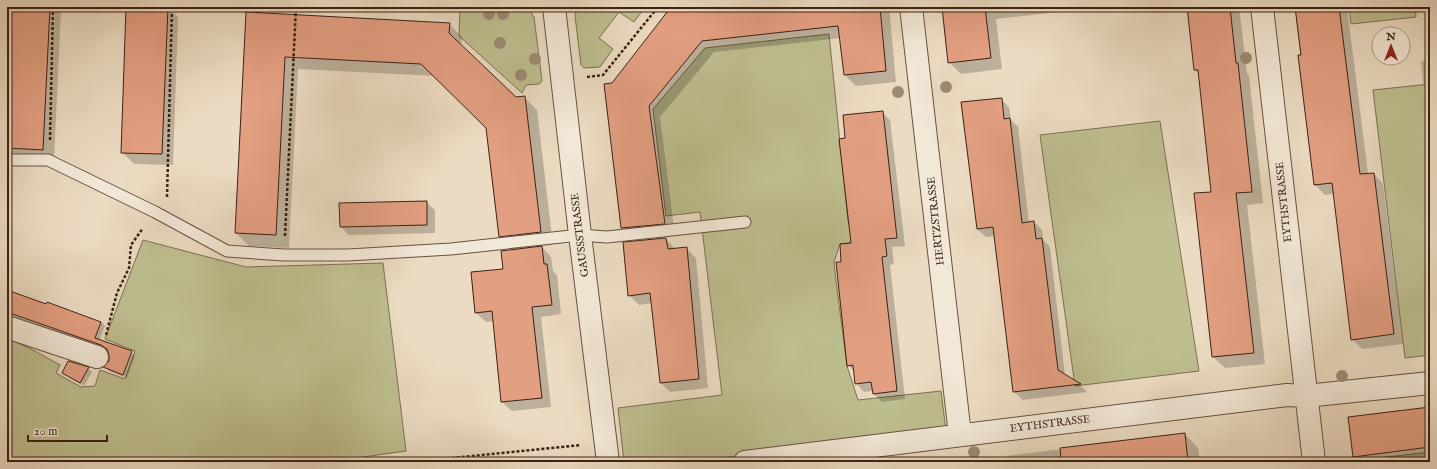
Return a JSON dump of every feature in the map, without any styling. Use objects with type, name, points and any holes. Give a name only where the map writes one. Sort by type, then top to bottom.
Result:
[{"type":"street","name":"GAUSSSTRASSE","points":[[554,7],[607,453]]},
{"type":"street","name":"HERTZSTRASSE","points":[[911,7],[960,435]]},
{"type":"street","name":"EYTHSTRASSE","points":[[1262,7],[1314,462]]},
{"type":"street","points":[[7,327],[97,357]]},
{"type":"street","name":"EYTHSTRASSE","points":[[960,435],[1287,395],[1306,396],[1430,383]]},
{"type":"street","points":[[745,462],[960,435]]},
{"type":"lane","points":[[7,160],[48,160],[155,212],[227,251],[284,255],[348,255],[451,249],[580,234],[607,237],[745,222]]},
{"type":"path","points":[[48,160],[52,126],[53,7]]},
{"type":"path","points":[[155,212],[167,198],[172,7]]},
{"type":"path","points":[[284,255],[296,7]]},
{"type":"path","points":[[596,76],[603,75],[658,7]]},
{"type":"path","points":[[97,357],[109,327],[117,293],[129,268],[131,245]]},
{"type":"path","points":[[412,462],[607,453]]},
{"type":"green space","points":[[462,7],[528,7],[534,17],[542,81],[539,84],[526,85],[522,93],[459,36],[460,9]]},
{"type":"green space","points":[[576,7],[645,7],[634,22],[619,12],[599,38],[613,49],[600,67],[584,68],[581,65],[575,16]]},
{"type":"green space","points":[[1349,7],[1415,7],[1416,17],[1351,24]]},
{"type":"green space","points":[[829,34],[848,221],[857,242],[840,244],[834,262],[847,366],[858,400],[941,391],[946,431],[689,462],[624,462],[618,408],[722,395],[700,212],[666,216],[653,109],[705,48]]},
{"type":"green space","points":[[1430,84],[1430,355],[1405,358],[1373,90]]},
{"type":"green space","points":[[1160,121],[1199,371],[1075,386],[1040,135]]},
{"type":"green space","points":[[143,240],[246,267],[383,263],[406,451],[328,462],[7,462],[7,338],[60,365],[56,373],[81,387],[95,386],[100,370],[125,379],[135,351],[105,339]]},
{"type":"green space","points":[[1430,452],[1430,462],[1352,462],[1352,461]]},
{"type":"building","points":[[8,7],[50,7],[43,150],[7,148]]},
{"type":"building","points":[[126,7],[168,7],[162,154],[121,153]]},
{"type":"building","points":[[671,7],[880,7],[886,71],[844,75],[838,26],[702,41],[649,106],[665,224],[621,228],[604,84],[612,83]]},
{"type":"building","points":[[942,7],[985,7],[991,58],[948,63]]},
{"type":"building","points":[[1187,7],[1230,7],[1236,63],[1238,63],[1252,192],[1236,193],[1254,353],[1212,357],[1194,193],[1211,192],[1198,70],[1194,70]]},
{"type":"building","points":[[1295,7],[1339,7],[1360,174],[1374,173],[1394,334],[1351,340],[1332,183],[1314,185],[1298,55],[1301,55]]},
{"type":"building","points":[[246,12],[450,23],[449,33],[516,97],[525,96],[541,232],[499,237],[486,128],[421,64],[285,57],[276,235],[235,233]]},
{"type":"building","points":[[1002,98],[1004,119],[1010,118],[1022,223],[1034,221],[1036,239],[1042,238],[1058,370],[1081,384],[1013,392],[993,227],[977,229],[961,102]]},
{"type":"building","points":[[883,111],[897,238],[885,239],[887,256],[882,257],[897,391],[873,394],[871,382],[855,384],[853,365],[847,366],[836,262],[841,262],[840,244],[851,243],[839,139],[845,138],[843,115]]},
{"type":"building","points":[[427,201],[427,225],[340,227],[339,203]]},
{"type":"building","points":[[666,238],[668,249],[687,247],[699,379],[660,383],[650,293],[628,296],[623,242]]},
{"type":"building","points":[[542,246],[544,264],[547,264],[552,305],[532,307],[542,398],[501,402],[492,311],[475,313],[471,272],[503,269],[501,251]]},
{"type":"building","points":[[7,290],[46,304],[47,302],[101,322],[95,338],[132,351],[123,375],[103,367],[109,361],[109,355],[107,349],[101,345],[7,312]]},
{"type":"building","points":[[68,361],[89,367],[80,383],[62,373]]},
{"type":"building","points":[[1430,407],[1430,447],[1353,457],[1348,417]]},
{"type":"building","points":[[1185,433],[1188,462],[1061,462],[1060,448]]}]
